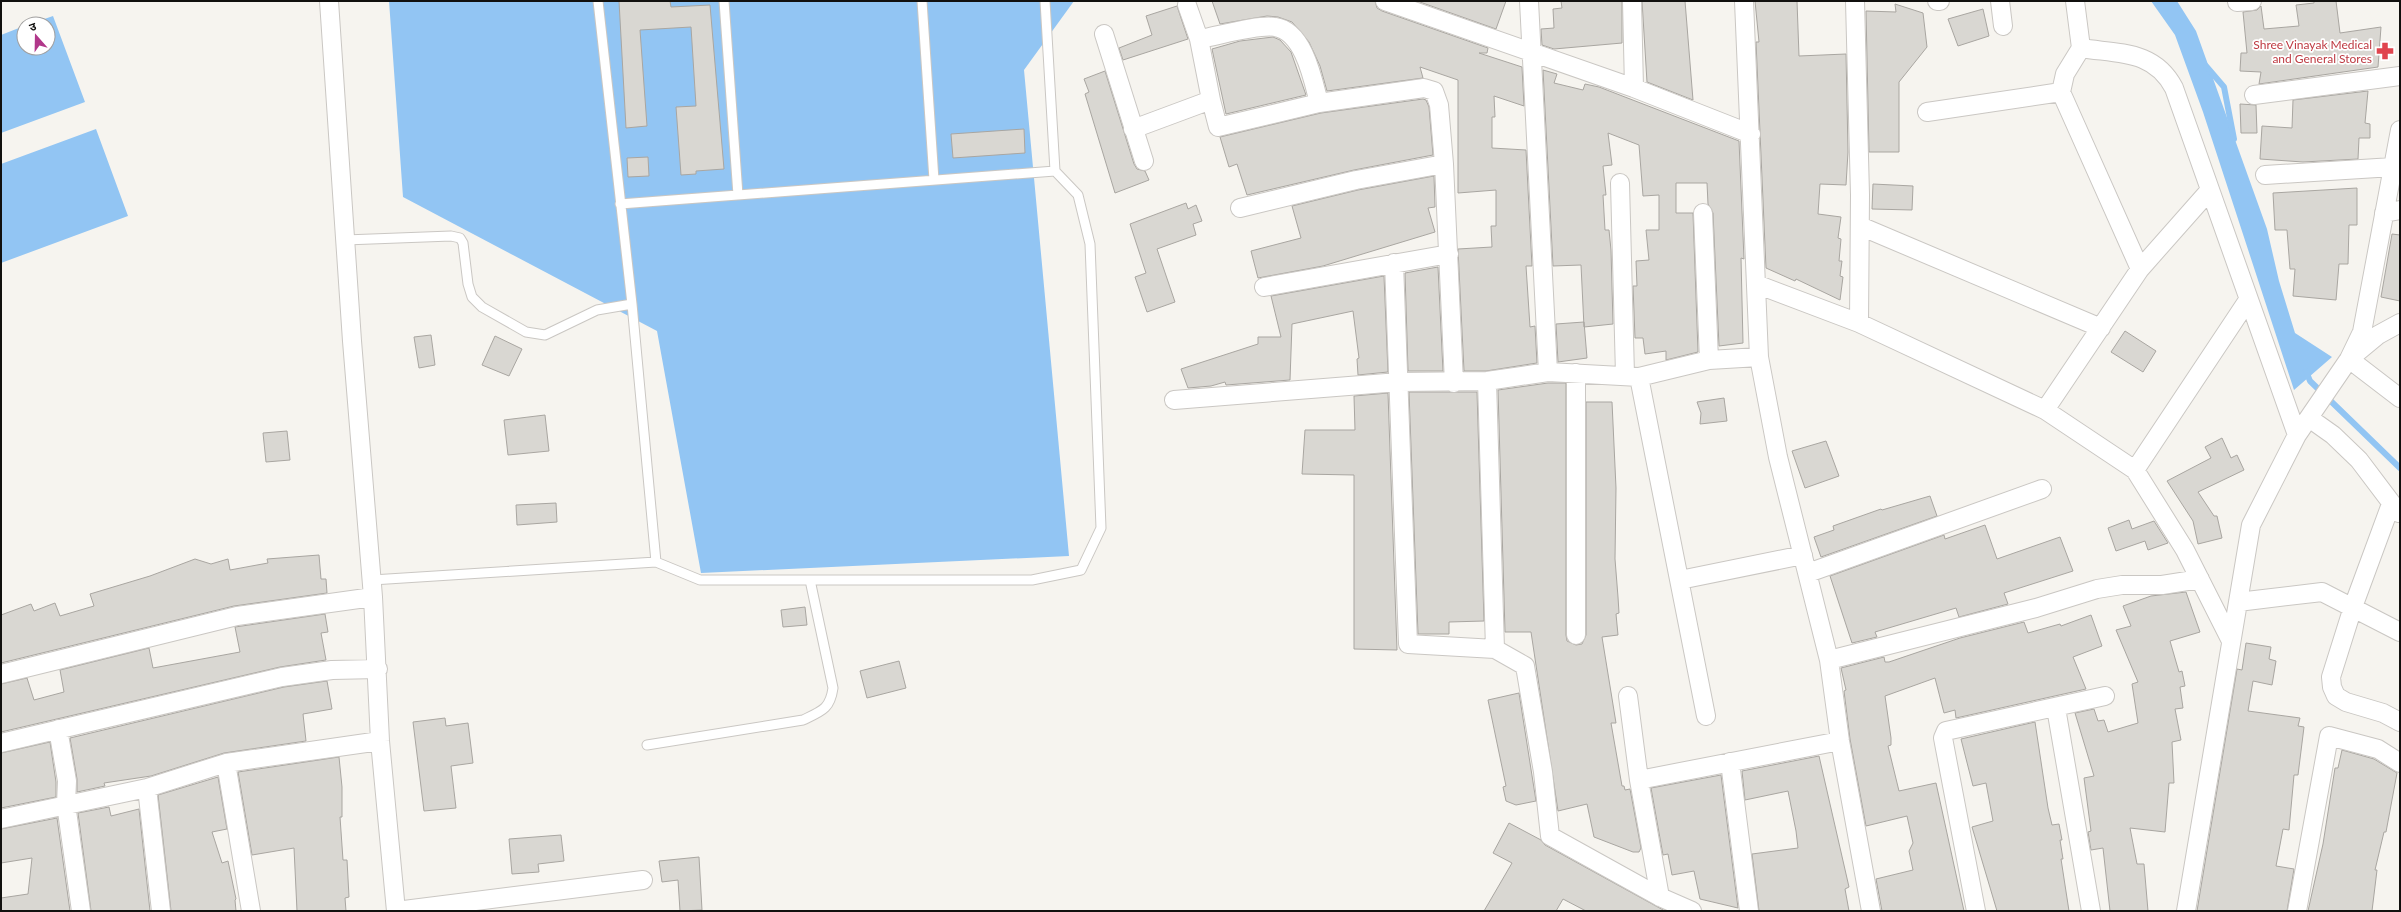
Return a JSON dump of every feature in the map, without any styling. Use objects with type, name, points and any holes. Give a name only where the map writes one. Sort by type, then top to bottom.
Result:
[{"type":"street","points":[[329,1],[345,240],[378,669],[380,741],[396,911],[643,880]]},
{"type":"street","points":[[1385,1],[1634,88],[1751,134]]},
{"type":"street","points":[[1529,1],[1548,372]]},
{"type":"street","points":[[1632,1],[1634,88]]},
{"type":"street","points":[[1744,1],[1751,134],[1759,357],[1778,457],[1829,660],[1840,741],[1870,911]]},
{"type":"street","points":[[1855,1],[1860,226],[1859,323]]},
{"type":"street","points":[[2000,1],[2003,26]]},
{"type":"street","points":[[2076,1],[2081,48],[2065,74],[2061,92],[2140,269]]},
{"type":"street","points":[[1187,5],[1199,39],[1218,127],[1319,103],[1430,88],[1436,95],[1439,105],[1444,164],[1454,383]]},
{"type":"street","points":[[1199,39],[1267,27],[1284,30],[1302,50],[1309,65],[1319,103]]},
{"type":"street","points":[[1104,34],[1144,161]]},
{"type":"street","points":[[2081,48],[2140,57],[2155,63],[2168,76],[2174,88],[2296,435]]},
{"type":"street","points":[[2254,95],[2400,76]]},
{"type":"street","points":[[1927,112],[2061,92]]},
{"type":"street","points":[[1134,129],[1211,100]]},
{"type":"street","points":[[2186,911],[2250,525],[2296,435],[2349,359],[2362,332],[2392,211],[2393,167],[2400,130]]},
{"type":"street","points":[[1240,208],[1356,180],[1444,164]]},
{"type":"street","points":[[2265,175],[2393,167]]},
{"type":"street","points":[[1620,183],[1632,376],[1680,580],[1706,716]]},
{"type":"street","points":[[2045,410],[2140,269],[2209,191]]},
{"type":"street","points":[[1703,213],[1709,360]]},
{"type":"street","points":[[1860,226],[2101,328]]},
{"type":"street","points":[[1264,286],[1449,254]]},
{"type":"street","points":[[1394,263],[1408,644],[1495,649],[1525,666],[1543,772],[1550,836],[1660,897],[1692,911]]},
{"type":"street","points":[[1756,284],[1859,323],[2045,410],[2135,470],[2185,550],[2231,641]]},
{"type":"street","points":[[2135,470],[2248,300]]},
{"type":"street","points":[[2349,359],[2378,335],[2400,323]]},
{"type":"street","points":[[1174,400],[1399,382],[1454,383],[1488,381],[1548,372],[1632,376],[1709,360],[1759,357]]},
{"type":"street","points":[[2349,359],[2400,398]]},
{"type":"street","points":[[1576,374],[1576,635]]},
{"type":"street","points":[[1488,381],[1495,649]]},
{"type":"street","points":[[2312,414],[2359,460],[2396,509],[2353,607],[2331,676],[2332,687],[2336,696],[2346,702],[2383,713],[2400,722]]},
{"type":"street","points":[[1808,573],[2042,489]]},
{"type":"street","points":[[1680,580],[1803,555]]},
{"type":"street","points":[[1829,660],[2036,608],[2097,589],[2122,586],[2156,586],[2200,579]]},
{"type":"street","points":[[1,674],[237,616],[372,589]]},
{"type":"street","points":[[2238,602],[2322,592],[2400,632]]},
{"type":"street","points":[[1,743],[282,677],[332,670],[378,669]]},
{"type":"street","points":[[1628,696],[1639,780],[1660,897]]},
{"type":"street","points":[[1976,911],[1944,734],[1949,730],[2056,708],[2105,696]]},
{"type":"street","points":[[2056,708],[2091,911]]},
{"type":"street","points":[[58,729],[67,781],[66,804],[81,911]]},
{"type":"street","points":[[2297,911],[2329,736],[2378,749],[2400,763]]},
{"type":"street","points":[[1,819],[146,788],[226,763],[380,741]]},
{"type":"street","points":[[1639,780],[1840,741]]},
{"type":"street","points":[[1730,762],[1749,911]]},
{"type":"street","points":[[226,763],[251,911]]},
{"type":"street","points":[[146,788],[161,911]]},
{"type":"lane","points":[[598,1],[632,304],[656,562]]},
{"type":"lane","points":[[724,1],[738,195]]},
{"type":"lane","points":[[922,1],[934,180]]},
{"type":"lane","points":[[372,589],[656,562],[700,580],[1032,580],[1081,570],[1102,528],[1090,244],[1078,195],[1055,171],[1045,1]]},
{"type":"lane","points":[[620,204],[1055,171]]},
{"type":"lane","points":[[345,240],[451,236],[460,238],[463,243],[468,284],[472,297],[482,307],[526,332],[546,335],[597,310],[632,304]]},
{"type":"lane","points":[[647,745],[803,720],[822,711],[831,701],[833,688],[810,580]]},
{"type":"water","points":[[389,1],[1074,1],[1024,70],[1069,556],[701,573],[657,331],[403,197]]},
{"type":"water","points":[[2151,1],[2177,1],[2196,31],[2267,229],[2279,281],[2295,333],[2332,357],[2294,390],[2203,112],[2175,35]]},
{"type":"water","points":[[56,24],[85,102],[1,133],[1,35],[16,29],[16,56],[56,56]]},
{"type":"water","points":[[96,129],[128,216],[1,263],[1,164]]},
{"type":"building","points":[[619,1],[670,1],[671,7],[710,5],[724,169],[696,171],[696,174],[681,175],[676,107],[696,106],[691,27],[640,30],[647,126],[626,128]]},
{"type":"building","points":[[1212,1],[1375,1],[1377,8],[1382,11],[1488,48],[1487,53],[1479,53],[1522,67],[1524,106],[1494,96],[1495,117],[1492,117],[1492,148],[1526,150],[1532,266],[1526,266],[1530,327],[1535,326],[1537,363],[1486,371],[1464,371],[1458,249],[1492,247],[1491,226],[1496,226],[1496,190],[1458,193],[1458,80],[1420,67],[1423,78],[1327,91],[1320,66],[1309,42],[1292,22],[1278,17],[1267,16],[1220,24]]},
{"type":"building","points":[[1417,1],[1506,1],[1496,29]]},
{"type":"building","points":[[1561,1],[1622,1],[1622,43],[1554,49],[1542,45],[1541,29],[1554,28],[1553,9],[1562,8]]},
{"type":"building","points":[[1642,1],[1685,1],[1693,100],[1647,82]]},
{"type":"building","points":[[1755,1],[1797,1],[1799,56],[1846,54],[1848,152],[1846,185],[1820,184],[1818,214],[1841,217],[1838,238],[1841,239],[1839,261],[1842,261],[1840,276],[1843,277],[1840,300],[1796,279],[1795,281],[1766,268],[1756,42],[1759,42]]},
{"type":"building","points":[[2314,1],[2336,1],[2340,33],[2381,27],[2378,67],[2259,84],[2261,72],[2240,71],[2241,53],[2247,53],[2243,12],[2257,10],[2261,6],[2264,29],[2299,26],[2296,5],[2314,3]]},
{"type":"building","points":[[1895,4],[1923,13],[1927,47],[1899,82],[1899,152],[1869,152],[1866,11],[1896,12]]},
{"type":"building","points":[[1177,6],[1188,39],[1123,60],[1119,48],[1152,35],[1146,16]]},
{"type":"building","points":[[1983,9],[1989,36],[1958,46],[1948,19]]},
{"type":"building","points":[[1273,37],[1280,40],[1291,52],[1306,95],[1226,114],[1212,49],[1240,41]]},
{"type":"building","points":[[1543,70],[1557,74],[1554,83],[1583,90],[1585,84],[1599,87],[1739,141],[1744,259],[1741,258],[1743,343],[1719,346],[1713,213],[1708,204],[1707,183],[1676,183],[1676,213],[1693,213],[1698,352],[1666,360],[1666,351],[1645,354],[1643,338],[1635,338],[1633,286],[1637,286],[1636,261],[1649,260],[1646,230],[1659,230],[1659,195],[1643,196],[1639,145],[1608,133],[1612,165],[1603,166],[1606,195],[1603,195],[1605,230],[1609,230],[1611,250],[1613,324],[1584,327],[1581,265],[1553,266]]},
{"type":"building","points":[[1105,71],[1134,164],[1137,169],[1145,171],[1149,180],[1115,193],[1085,94],[1089,92],[1084,79]]},
{"type":"building","points":[[2368,91],[2365,123],[2370,124],[2370,138],[2359,138],[2358,159],[2303,162],[2260,159],[2262,126],[2292,128],[2293,100]]},
{"type":"building","points":[[1423,99],[1426,100],[1429,107],[1433,155],[1354,170],[1247,195],[1237,164],[1229,167],[1220,137],[1321,113]]},
{"type":"building","points":[[2240,104],[2256,105],[2257,133],[2241,133]]},
{"type":"building","points":[[1024,129],[1025,153],[953,158],[951,134]]},
{"type":"building","points":[[648,157],[649,176],[628,177],[627,158]]},
{"type":"building","points":[[1434,176],[1435,207],[1428,208],[1435,232],[1323,266],[1258,278],[1251,251],[1301,238],[1292,206],[1358,190]]},
{"type":"building","points":[[1873,184],[1913,186],[1912,210],[1872,209]]},
{"type":"building","points":[[2357,188],[2357,225],[2349,225],[2348,264],[2339,264],[2336,300],[2293,296],[2295,269],[2290,269],[2287,230],[2275,230],[2273,193]]},
{"type":"building","points":[[1186,203],[1188,209],[1196,205],[1202,221],[1193,224],[1196,235],[1157,249],[1175,302],[1147,312],[1135,277],[1146,273],[1130,224]]},
{"type":"building","points":[[2392,234],[2400,235],[2400,301],[2381,297]]},
{"type":"building","points":[[1438,267],[1443,371],[1408,371],[1405,273]]},
{"type":"building","points":[[1384,276],[1388,372],[1358,375],[1357,359],[1359,358],[1353,311],[1292,324],[1290,380],[1226,385],[1225,382],[1211,386],[1188,388],[1181,369],[1258,344],[1258,337],[1281,337],[1271,296]]},
{"type":"building","points":[[1584,322],[1587,358],[1558,362],[1556,324]]},
{"type":"building","points":[[2125,331],[2156,351],[2143,372],[2111,352]]},
{"type":"building","points":[[431,335],[435,365],[419,368],[414,337]]},
{"type":"building","points":[[495,336],[522,349],[509,376],[482,365]]},
{"type":"building","points":[[1548,383],[1566,383],[1566,635],[1567,641],[1576,645],[1582,644],[1586,635],[1586,402],[1612,402],[1616,488],[1615,559],[1619,613],[1616,614],[1618,635],[1602,637],[1616,723],[1611,723],[1622,786],[1624,786],[1625,790],[1630,789],[1641,848],[1639,852],[1633,852],[1594,837],[1587,804],[1558,811],[1531,632],[1505,632],[1498,390]]},
{"type":"building","points":[[1409,392],[1477,392],[1484,621],[1449,622],[1449,634],[1418,634]]},
{"type":"building","points":[[1388,393],[1397,650],[1354,649],[1354,475],[1302,474],[1305,430],[1355,430],[1354,396]]},
{"type":"building","points":[[1724,398],[1727,421],[1700,424],[1701,413],[1697,402]]},
{"type":"building","points":[[545,415],[549,451],[508,455],[504,420]]},
{"type":"building","points":[[287,431],[290,460],[266,462],[263,433]]},
{"type":"building","points":[[2222,438],[2231,458],[2237,455],[2244,470],[2198,492],[2214,516],[2217,516],[2222,538],[2198,544],[2193,521],[2167,481],[2211,458],[2205,447]]},
{"type":"building","points":[[1826,441],[1839,476],[1805,488],[1792,451]]},
{"type":"building","points":[[1930,496],[1937,516],[1821,557],[1814,537],[1834,530],[1833,526],[1881,509],[1882,510]]},
{"type":"building","points":[[556,503],[557,522],[517,525],[516,505]]},
{"type":"building","points":[[2129,520],[2132,529],[2154,521],[2168,543],[2148,550],[2145,541],[2116,551],[2108,528]]},
{"type":"building","points":[[1985,525],[1997,559],[2060,537],[2073,571],[2004,593],[2008,604],[1959,617],[1956,608],[1875,632],[1877,637],[1852,643],[1830,576],[1944,535],[1945,539]]},
{"type":"building","points":[[319,555],[321,579],[326,579],[327,593],[234,606],[1,663],[1,615],[31,604],[34,611],[55,603],[60,616],[94,606],[90,594],[150,576],[195,559],[211,564],[228,559],[230,570],[268,563],[267,559]]},
{"type":"building","points":[[2186,592],[2200,632],[2170,641],[2179,672],[2182,671],[2185,686],[2180,687],[2183,708],[2175,709],[2181,740],[2172,742],[2174,783],[2169,783],[2165,832],[2130,828],[2137,864],[2144,864],[2148,911],[2110,911],[2103,848],[2091,850],[2088,832],[2091,831],[2084,778],[2094,776],[2075,713],[2094,709],[2098,721],[2104,720],[2108,732],[2138,723],[2132,684],[2138,682],[2116,630],[2131,626],[2123,606],[2151,596]]},
{"type":"building","points":[[805,607],[807,625],[783,627],[781,610]]},
{"type":"building","points":[[325,614],[328,632],[321,633],[326,660],[280,667],[1,732],[1,684],[27,678],[34,700],[64,692],[60,670],[149,648],[153,668],[240,652],[235,627]]},
{"type":"building","points":[[2091,615],[2102,646],[2073,657],[2086,689],[1956,718],[1955,710],[1944,713],[1935,678],[1885,696],[1891,738],[1891,745],[1888,746],[1899,791],[1936,783],[1964,911],[1882,911],[1876,879],[1913,870],[1909,851],[1913,843],[1907,816],[1866,826],[1850,739],[1844,691],[1846,690],[1841,668],[1884,657],[1885,662],[1889,662],[1960,638],[2024,622],[2028,633],[2060,624],[2061,626]]},
{"type":"building","points":[[2246,643],[2271,647],[2269,659],[2276,661],[2272,685],[2253,681],[2248,711],[2300,718],[2298,726],[2304,727],[2298,775],[2294,775],[2289,830],[2283,829],[2276,866],[2294,869],[2287,911],[2197,911],[2237,669],[2242,670]]},
{"type":"building","points":[[899,661],[906,688],[867,698],[860,671]]},
{"type":"building","points":[[327,681],[332,709],[303,714],[306,741],[224,753],[151,776],[104,783],[105,786],[77,792],[77,779],[70,738],[284,687]]},
{"type":"building","points":[[1519,693],[1536,801],[1516,805],[1506,801],[1503,787],[1506,786],[1488,700]]},
{"type":"building","points":[[445,718],[446,726],[468,723],[473,763],[451,766],[456,808],[424,811],[413,722]]},
{"type":"building","points":[[2035,722],[2048,808],[2052,825],[2059,824],[2062,840],[2060,840],[2063,859],[2061,859],[2069,911],[1997,911],[1972,827],[1993,821],[1986,783],[1973,786],[1961,739]]},
{"type":"building","points":[[50,742],[56,782],[56,797],[1,808],[1,753]]},
{"type":"building","points":[[2342,750],[2374,759],[2397,773],[2386,832],[2384,832],[2375,870],[2377,870],[2372,911],[2308,911],[2323,844],[2335,768],[2338,768]]},
{"type":"building","points":[[1819,756],[1849,887],[1845,889],[1849,911],[1759,911],[1752,854],[1798,848],[1796,831],[1788,791],[1745,800],[1742,771]]},
{"type":"building","points":[[339,757],[342,787],[342,817],[340,817],[343,860],[347,860],[349,897],[345,898],[346,911],[297,911],[294,848],[252,855],[238,772]]},
{"type":"building","points":[[1721,775],[1738,908],[1700,899],[1694,871],[1672,875],[1668,854],[1663,855],[1651,788]]},
{"type":"building","points":[[218,777],[227,829],[212,832],[222,863],[228,861],[236,899],[236,911],[171,911],[158,795]]},
{"type":"building","points":[[109,807],[111,816],[139,809],[150,911],[91,911],[78,813]]},
{"type":"building","points":[[57,818],[70,911],[1,911],[1,898],[28,894],[32,858],[1,863],[1,829]]},
{"type":"building","points":[[1509,823],[1541,840],[1545,845],[1665,911],[1586,911],[1563,899],[1556,911],[1484,911],[1512,863],[1493,853]]},
{"type":"building","points":[[561,835],[564,861],[538,864],[539,872],[512,874],[509,839]]},
{"type":"building","points":[[699,857],[702,910],[680,911],[678,880],[662,882],[659,861]]},
{"type":"waterway","points":[[2206,66],[2224,87],[2234,139]]},
{"type":"waterway","points":[[2306,371],[2310,381],[2400,468]]},
{"type":"place","name":"Shree Vinayak Medical and General Stores","points":[[2385,51]]}]
